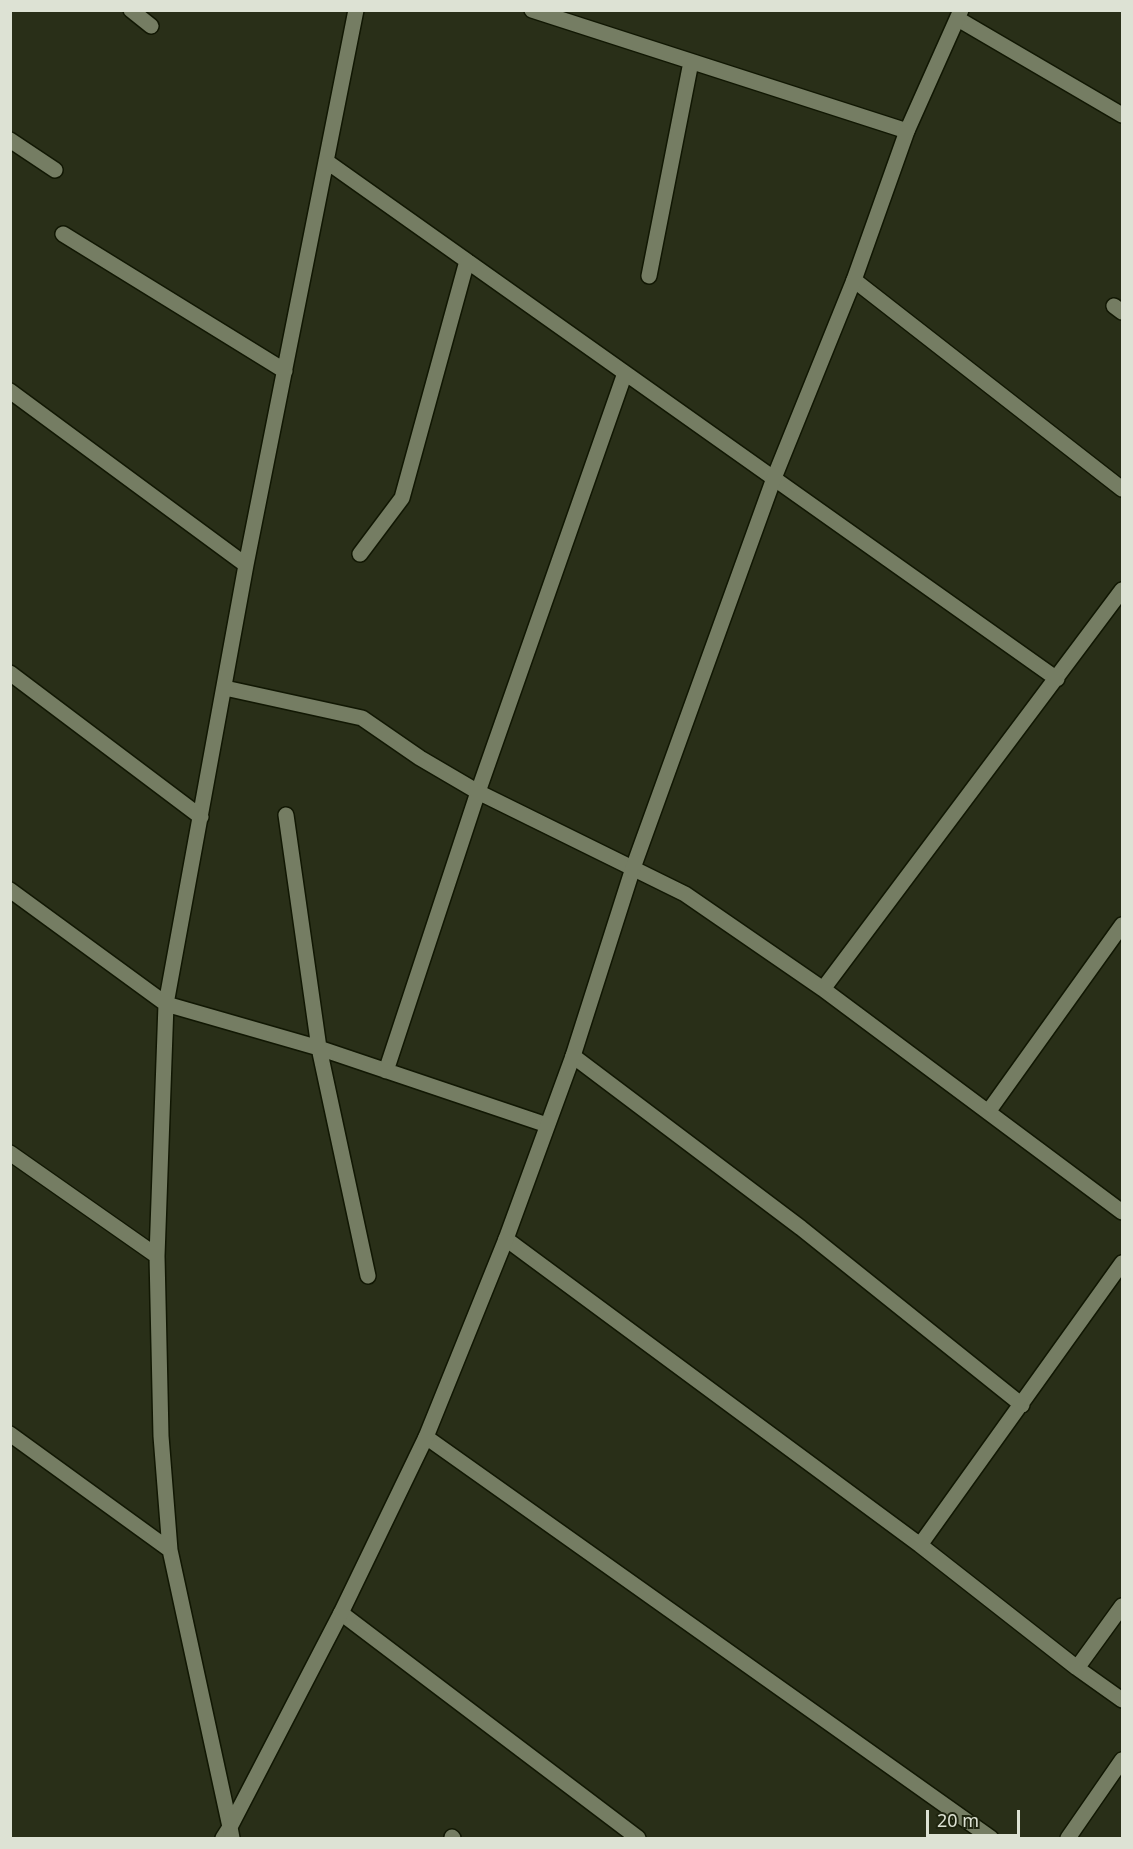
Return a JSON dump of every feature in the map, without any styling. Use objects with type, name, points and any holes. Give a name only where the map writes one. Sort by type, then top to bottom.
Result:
[{"type":"street","points":[[131,10],[152,26]]},
{"type":"street","points":[[228,1835],[170,1550],[161,1436],[157,1256],[166,1004],[246,565],[356,10]]},
{"type":"street","points":[[532,10],[907,131]]},
{"type":"street","points":[[228,1835],[341,1613],[426,1437],[506,1239],[573,1056],[633,868],[774,478],[854,280],[907,131],[959,15],[1122,115]]},
{"type":"street","points":[[650,276],[691,62]]},
{"type":"street","points":[[10,140],[55,170]]},
{"type":"street","points":[[326,162],[1057,679]]},
{"type":"street","points":[[63,234],[285,371]]},
{"type":"street","points":[[360,554],[402,498],[467,261]]},
{"type":"street","points":[[854,280],[1122,489]]},
{"type":"street","points":[[387,1071],[478,792],[625,373]]},
{"type":"street","points":[[12,397],[246,565]]},
{"type":"street","points":[[823,989],[1122,590]]},
{"type":"street","points":[[10,673],[201,817]]},
{"type":"street","points":[[225,688],[362,718],[420,758],[478,792],[685,894],[823,989],[1122,1212]]},
{"type":"street","points":[[286,815],[319,1048],[368,1276]]},
{"type":"street","points":[[10,890],[166,1004],[319,1048],[546,1125]]},
{"type":"street","points":[[988,1112],[1122,925]]},
{"type":"street","points":[[573,1056],[801,1228],[1022,1405]]},
{"type":"street","points":[[10,1153],[157,1256]]},
{"type":"street","points":[[506,1239],[920,1545],[1077,1668],[1122,1700]]},
{"type":"street","points":[[920,1545],[1122,1263]]},
{"type":"street","points":[[10,1434],[170,1550]]},
{"type":"street","points":[[426,1437],[991,1839]]},
{"type":"street","points":[[1077,1668],[1122,1606]]},
{"type":"street","points":[[341,1613],[638,1839]]},
{"type":"street","points":[[1068,1839],[1122,1760]]}]
